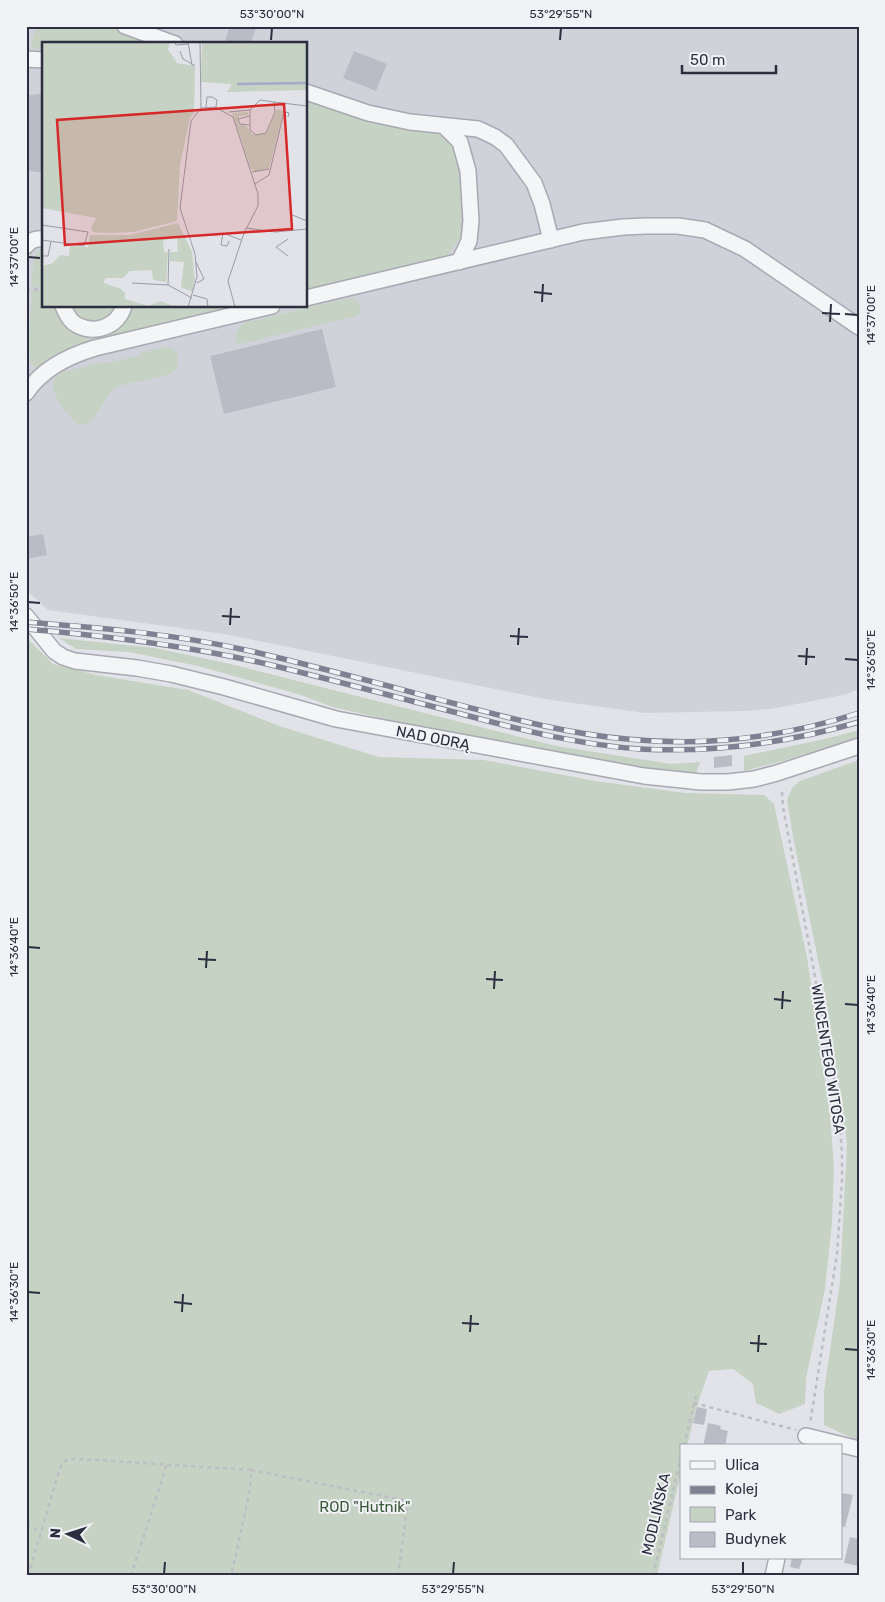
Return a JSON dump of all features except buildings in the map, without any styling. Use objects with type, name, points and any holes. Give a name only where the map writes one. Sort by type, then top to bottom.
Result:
[{"type":"street","points":[[125,26],[169,42]]},
{"type":"street","points":[[26,59],[42,60]]},
{"type":"street","points":[[308,93],[368,113],[410,122],[478,129],[506,145],[534,183],[542,204],[551,240]]},
{"type":"street","points":[[444,126],[460,142],[468,171],[471,221],[469,241],[458,262]]},
{"type":"street","points":[[308,298],[583,232],[631,226],[678,226],[705,230],[745,249],[858,323]]},
{"type":"street","points":[[64,308],[70,320],[77,325],[96,329],[108,327],[117,321],[124,308]]},
{"type":"street","points":[[28,384],[56,365],[88,350],[264,308]]},
{"type":"street","name":"NAD ODRĄ","points":[[26,616],[54,651],[63,657],[75,661],[171,674],[219,685],[336,719],[644,776],[701,782],[728,782],[754,779],[859,746]]},
{"type":"street","points":[[807,1435],[840,1444]]},
{"type":"street","points":[[842,1444],[859,1449]]},
{"type":"street","points":[[773,1576],[777,1560]]},
{"type":"path","points":[[26,290],[32,288],[42,289]]},
{"type":"path","name":"WINCENTEGO WITOSA","points":[[782,792],[783,807],[832,1061],[838,1104],[842,1160],[837,1254],[807,1435]]},
{"type":"path","points":[[684,1444],[696,1396]]},
{"type":"path","points":[[694,1403],[807,1435]]},
{"type":"path","points":[[28,1576],[64,1460],[79,1459],[251,1470],[408,1501],[398,1576]]},
{"type":"path","name":"MODLIŃSKA","points":[[653,1576],[680,1461]]},
{"type":"path","points":[[131,1576],[167,1464]]},
{"type":"path","points":[[231,1576],[250,1490],[251,1470]]},
{"type":"path","points":[[26,1526],[42,1531]]},
{"type":"shaded area","points":[[26,26],[859,26],[859,689],[843,695],[771,709],[645,713],[545,699],[224,634],[48,610],[26,590]]},
{"type":"green space","points":[[38,26],[113,26],[155,42],[42,42],[42,51],[30,46]]},
{"type":"green space","points":[[308,100],[360,119],[448,134],[458,152],[466,226],[461,237],[444,260],[308,293]]},
{"type":"green space","points":[[42,248],[42,288],[32,287],[34,259]]},
{"type":"green space","points":[[32,290],[42,290],[42,308],[58,308],[59,313],[110,332],[124,321],[131,308],[240,308],[214,314],[213,310],[213,315],[40,369],[30,363],[30,351],[28,351]]},
{"type":"green space","points":[[353,297],[361,305],[360,313],[356,316],[236,345],[236,334],[243,323]]},
{"type":"green space","points":[[72,308],[118,308],[103,322],[91,322],[77,315]]},
{"type":"green space","points":[[165,347],[171,348],[177,353],[177,367],[173,372],[114,387],[91,422],[79,424],[75,422],[58,401],[53,386],[57,376],[62,372],[138,356],[141,353]]},
{"type":"green space","name":"ROD \"Hutnik\"","points":[[26,637],[53,664],[96,675],[188,690],[282,727],[379,757],[484,760],[595,781],[685,793],[764,795],[774,804],[807,957],[830,1115],[834,1168],[832,1223],[825,1289],[806,1378],[805,1404],[779,1414],[756,1403],[753,1384],[733,1369],[709,1371],[697,1406],[688,1444],[680,1444],[680,1476],[657,1576],[26,1576]]},
{"type":"green space","points":[[59,638],[154,648],[226,663],[556,746],[671,764],[700,762],[696,773],[637,768],[428,729],[333,707],[301,695],[198,666],[129,652],[76,649]]},
{"type":"green space","points":[[859,730],[859,739],[744,771],[744,756]]},
{"type":"green space","points":[[859,760],[859,1439],[854,1439],[824,1425],[824,1392],[840,1281],[847,1143],[826,999],[787,800],[792,788],[800,781]]},
{"type":"railway","points":[[26,622],[138,632],[222,645],[520,720],[562,730],[605,737],[657,741],[715,741],[773,734],[859,713]]},
{"type":"railway","points":[[26,629],[149,642],[241,658],[532,732],[618,747],[668,750],[723,748],[805,736],[859,722]]}]
